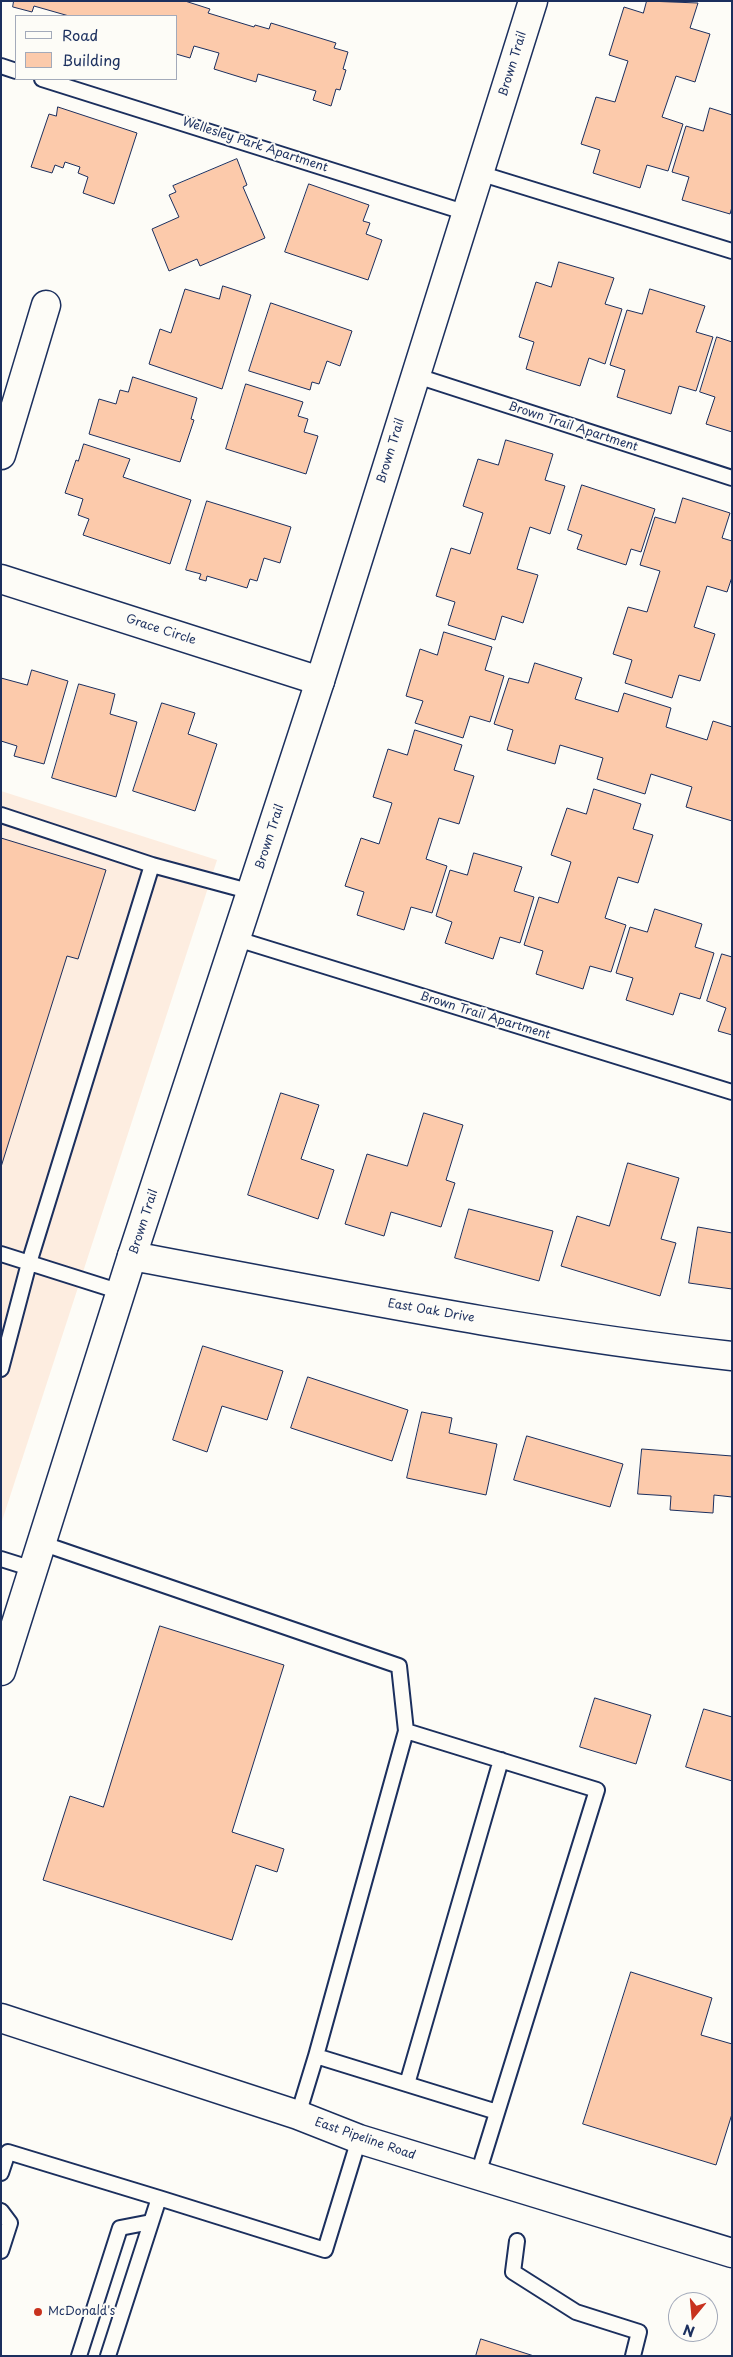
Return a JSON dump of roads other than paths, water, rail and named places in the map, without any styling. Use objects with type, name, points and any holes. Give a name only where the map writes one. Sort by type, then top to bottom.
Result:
[{"type":"main road","name":"Brown Trail","points":[[1,1671],[132,1256],[320,681],[532,1]]},
{"type":"main road","points":[[1,454],[46,305]]},
{"type":"main road","name":"Grace Circle","points":[[1,579],[320,681]]},
{"type":"main road","name":"East Oak Drive","points":[[132,1256],[448,1315],[685,1351],[732,1356]]},
{"type":"main road","name":"East Pipeline Road","points":[[1,2018],[298,2115],[359,2139],[732,2253]]},
{"type":"lane","points":[[1,66],[15,71]]},
{"type":"lane","name":"Wellesley Park Apartment","points":[[45,80],[467,213]]},
{"type":"lane","points":[[479,173],[732,251]]},
{"type":"lane","name":"Brown Trail Apartment","points":[[414,375],[732,478]]},
{"type":"lane","points":[[1,815],[152,865],[252,892]]},
{"type":"lane","points":[[1,1369],[29,1263],[152,865]]},
{"type":"lane","name":"Brown Trail Apartment","points":[[237,939],[732,1092]]},
{"type":"lane","points":[[1,1254],[121,1292]]},
{"type":"lane","points":[[41,1543],[399,1666],[406,1731],[298,2115]]},
{"type":"lane","points":[[1,1559],[33,1569]]},
{"type":"lane","points":[[406,1731],[596,1790],[478,2174]]},
{"type":"lane","points":[[407,2084],[501,1760]]},
{"type":"lane","points":[[316,2056],[497,2112]]},
{"type":"lane","points":[[1,2172],[8,2152],[324,2250],[359,2139]]},
{"type":"lane","points":[[108,2356],[159,2198]]},
{"type":"lane","points":[[1,2211],[10,2224],[1,2251]]},
{"type":"lane","points":[[78,2356],[120,2228],[151,2222]]},
{"type":"lane","points":[[517,2241],[512,2272],[576,2312],[640,2332],[632,2356]]},
{"type":"place","name":"McDonald's","points":[[38,2312]]}]
